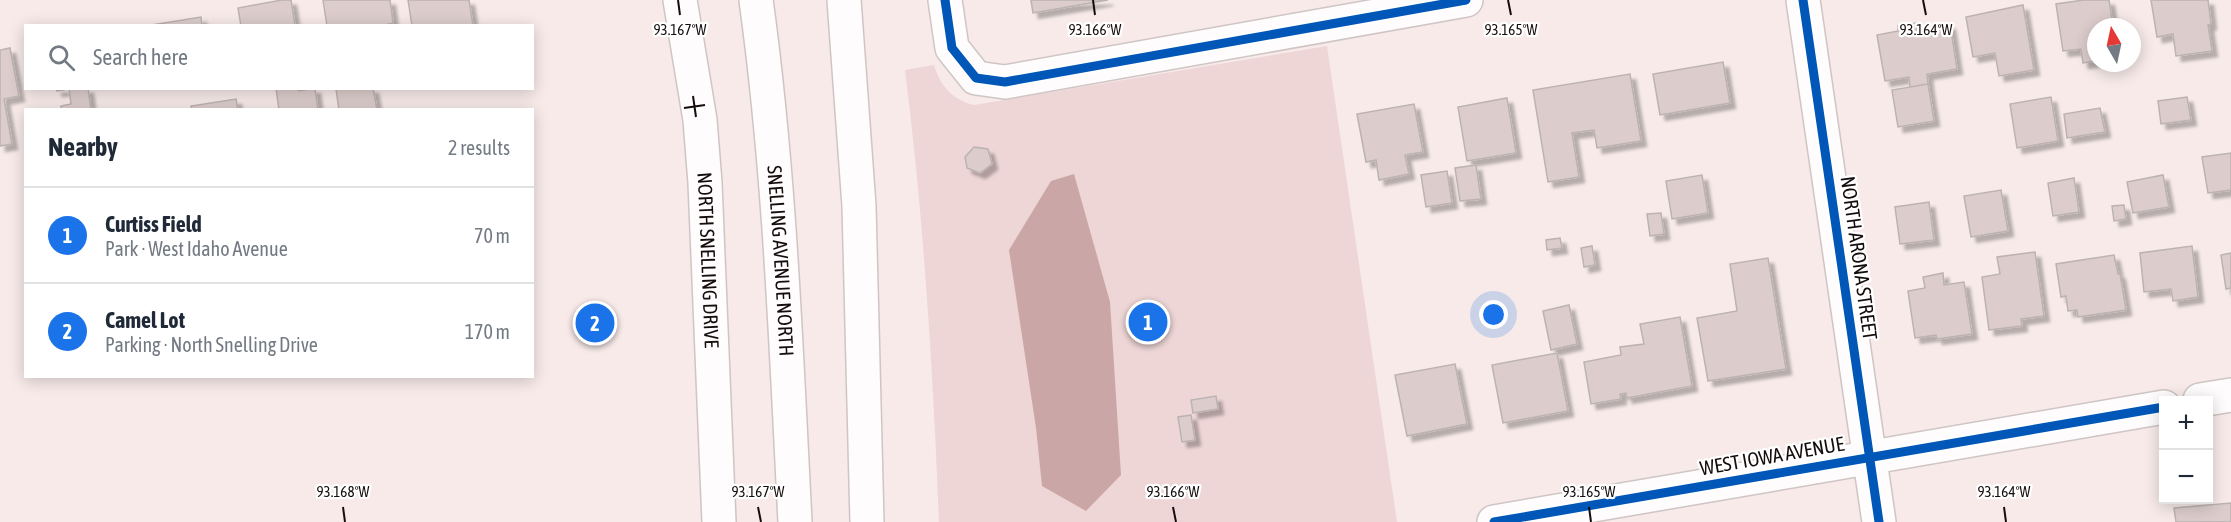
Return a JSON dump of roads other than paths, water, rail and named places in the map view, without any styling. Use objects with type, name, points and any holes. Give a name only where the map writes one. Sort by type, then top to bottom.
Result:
[{"type":"street","name":"NORTH SNELLING DRIVE","points":[[680,0],[700,120],[704,173],[719,522]]},
{"type":"street","name":"SNELLING AVENUE NORTH","points":[[756,0],[766,71],[778,221],[795,522]]},
{"type":"street","points":[[844,0],[859,206],[867,522]]},
{"type":"street","points":[[945,0],[952,48],[976,78],[1005,81],[1466,0]]},
{"type":"street","name":"NORTH ARONA STREET","points":[[1803,0],[1879,522]]},
{"type":"street","points":[[2213,398],[2231,395]]},
{"type":"street","name":"WEST IOWA AVENUE","points":[[1494,522],[2159,407]]},
{"type":"place","name":"Curtiss Field","points":[[1148,322]]},
{"type":"place","name":"Camel Lot","points":[[595,323]]}]
